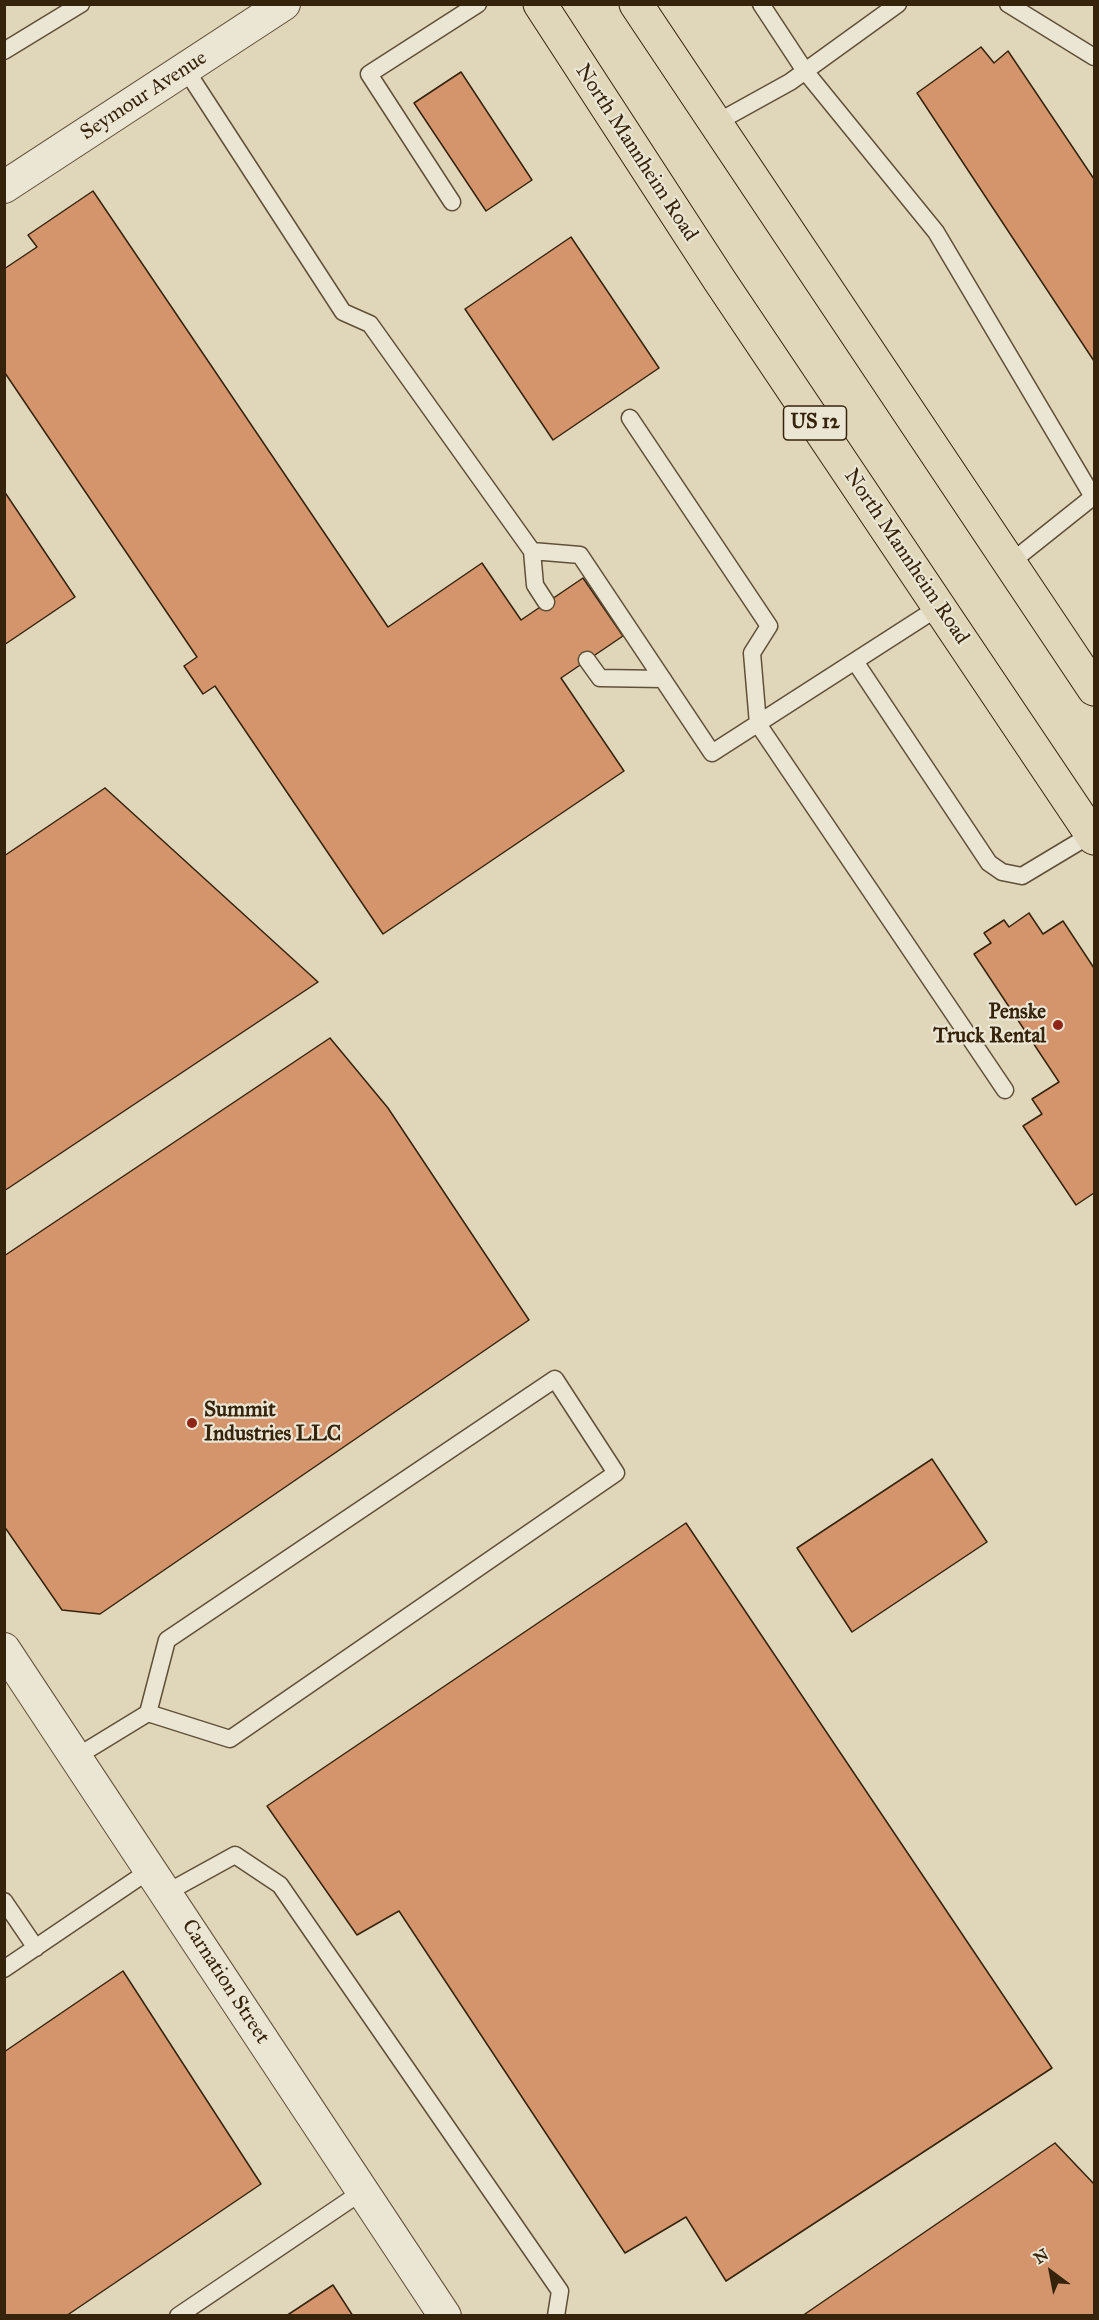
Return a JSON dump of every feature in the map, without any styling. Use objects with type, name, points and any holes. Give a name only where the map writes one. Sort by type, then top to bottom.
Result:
[{"type":"main road","name":"North Mannheim Road","points":[[540,4],[720,281],[1093,836]]},
{"type":"main road","points":[[636,4],[714,124],[1095,688]]},
{"type":"street","name":"Seymour Avenue","points":[[4,188],[283,5]]},
{"type":"street","name":"Carnation Street","points":[[4,1649],[445,2316]]},
{"type":"lane","points":[[4,51],[81,4]]},
{"type":"lane","points":[[452,202],[369,74],[478,4]]},
{"type":"lane","points":[[760,4],[805,71],[936,232],[1094,497],[1010,563]]},
{"type":"lane","points":[[714,124],[805,71],[898,4]]},
{"type":"lane","points":[[1008,4],[1095,57]]},
{"type":"lane","points":[[186,70],[343,312],[370,324],[532,551],[535,585],[546,602]]},
{"type":"lane","points":[[630,418],[769,626],[752,653],[758,724],[1005,1090]]},
{"type":"lane","points":[[532,551],[580,555],[712,753],[856,663],[939,607]]},
{"type":"lane","points":[[587,660],[600,678],[663,679]]},
{"type":"lane","points":[[856,663],[989,863],[995,868],[1002,872],[1022,876],[1093,836]]},
{"type":"lane","points":[[76,1757],[148,1713],[168,1640],[555,1379],[616,1473],[230,1739],[148,1713]]},
{"type":"lane","points":[[4,1969],[36,1947],[158,1882],[235,1855],[280,1885],[560,2291],[556,2316]]},
{"type":"lane","points":[[4,1901],[36,1947]]},
{"type":"lane","points":[[178,2316],[363,2191]]},
{"type":"building","points":[[981,47],[994,63],[1008,51],[1094,179],[1094,361],[917,93]]},
{"type":"building","points":[[461,72],[532,180],[486,211],[414,103]]},
{"type":"building","points":[[93,191],[388,627],[482,563],[521,620],[583,578],[623,636],[561,678],[624,771],[383,934],[215,686],[203,694],[184,666],[197,657],[5,373],[4,269],[37,247],[28,235]]},
{"type":"building","points":[[571,237],[659,368],[553,440],[465,309]]},
{"type":"building","points":[[4,491],[75,597],[4,645]]},
{"type":"building","points":[[105,788],[318,982],[4,1191],[4,856]]},
{"type":"building","name":"Penske Truck Rental","points":[[1029,913],[1043,934],[1063,921],[1094,968],[1094,1193],[1076,1205],[1023,1126],[1042,1114],[1032,1099],[1059,1082],[974,954],[991,943],[984,933],[1004,920],[1009,927]]},
{"type":"building","name":"Summit Industries LLC","points":[[330,1038],[388,1108],[529,1320],[100,1614],[62,1610],[4,1526],[4,1256]]},
{"type":"building","points":[[932,1459],[987,1542],[852,1632],[797,1548]]},
{"type":"building","points":[[686,1523],[1052,2068],[726,2281],[686,2217],[625,2253],[399,1911],[357,1935],[267,1806]]},
{"type":"building","points":[[123,1971],[261,2184],[66,2316],[4,2316],[4,2052]]},
{"type":"building","points":[[1055,2143],[1094,2184],[1094,2316],[802,2316]]},
{"type":"building","points":[[333,2285],[353,2316],[286,2316]]},
{"type":"place","name":"Penske Truck Rental","points":[[1058,1025]]},
{"type":"place","name":"Summit Industries LLC","points":[[192,1423]]}]
